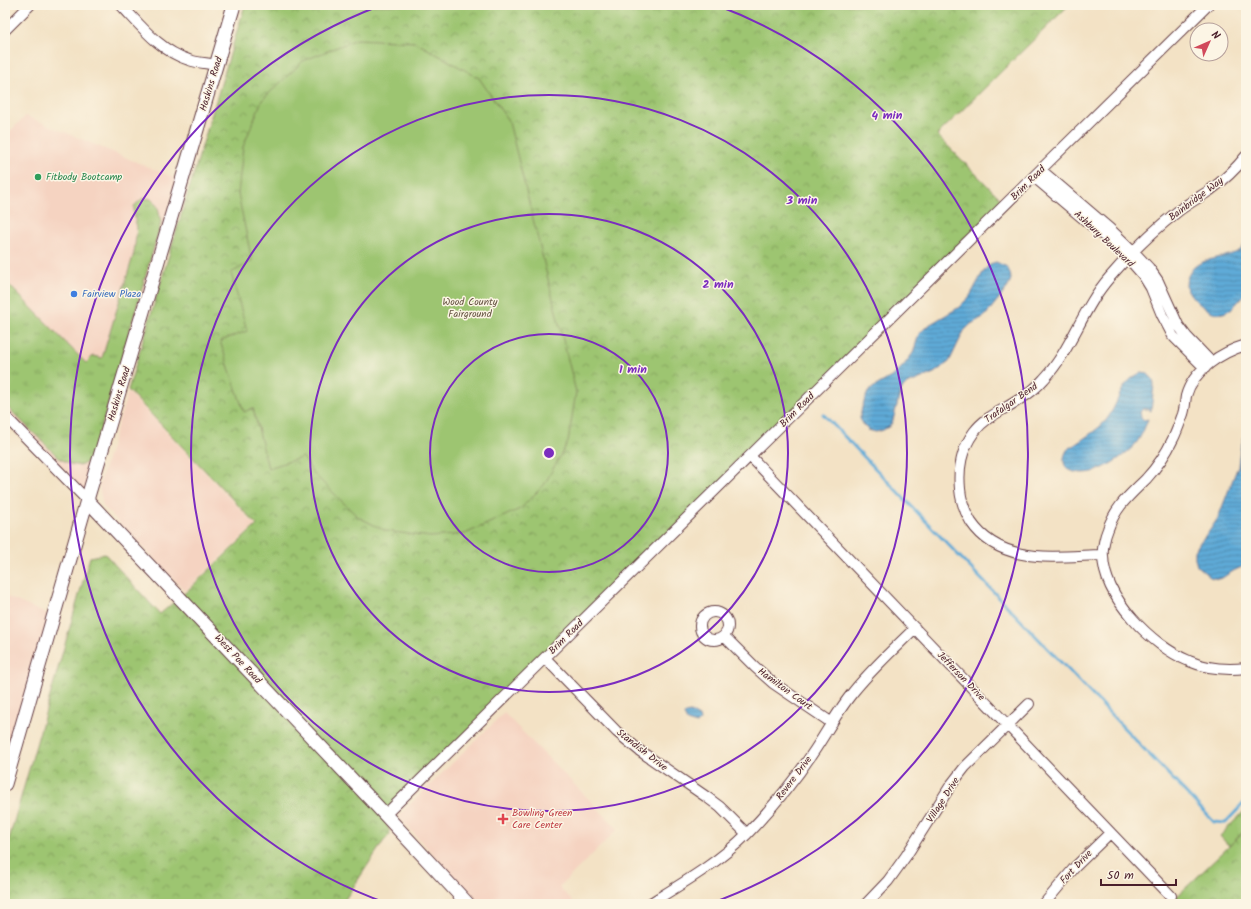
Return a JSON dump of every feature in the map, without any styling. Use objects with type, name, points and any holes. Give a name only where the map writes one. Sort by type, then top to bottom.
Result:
[{"type":"main road","name":"Haskins Road","points":[[5,784],[87,500],[234,5]]},
{"type":"main road","name":"West Poe Road","points":[[87,500],[468,904]]},
{"type":"street","points":[[5,30],[30,5]]},
{"type":"street","points":[[121,5],[164,48],[190,60],[217,65]]},
{"type":"street","name":"Brim Road","points":[[385,815],[1208,5]]},
{"type":"street","name":"Bainbridge Way","points":[[1131,255],[1178,211],[1229,175],[1246,156]]},
{"type":"street","name":"Ashbury Boulevard","points":[[1037,173],[1110,242],[1149,268],[1158,281],[1178,325],[1208,365]]},
{"type":"street","name":"Trafalgar Bend","points":[[1102,555],[1044,557],[1029,556],[999,547],[981,534],[967,516],[960,494],[960,467],[966,446],[978,427],[996,413],[1020,400],[1054,368],[1094,296],[1131,255]]},
{"type":"street","points":[[1246,345],[1228,351],[1208,365],[1193,380],[1173,439],[1158,464],[1146,479],[1124,500],[1113,516],[1107,531],[1102,555],[1105,570],[1115,594],[1140,628],[1157,643],[1190,662],[1204,666],[1219,669],[1246,668]]},
{"type":"street","name":"West Poe Road","points":[[5,416],[87,500]]},
{"type":"street","name":"Jefferson Drive","points":[[750,456],[1171,896]]},
{"type":"street","name":"Revere Drive","points":[[649,904],[700,873],[724,855],[747,834],[791,784],[849,697],[915,628]]},
{"type":"street","name":"Hamilton Court","points":[[724,636],[773,683],[832,723]]},
{"type":"street","name":"Standish Drive","points":[[545,658],[617,732],[640,752],[720,807],[747,834]]},
{"type":"street","name":"Village Drive","points":[[866,904],[888,881],[906,856],[951,785],[965,767],[1029,704]]},
{"type":"street","name":"Fort Drive","points":[[1044,904],[1075,867],[1110,833]]},
{"type":"shaded area","name":"Fairview Plaza","points":[[26,116],[177,179],[85,492],[5,409],[5,136]]},
{"type":"shaded area","points":[[128,392],[255,525],[185,591],[103,506],[99,486]]},
{"type":"shaded area","points":[[5,596],[49,615],[5,764]]},
{"type":"shaded area","points":[[504,713],[618,829],[559,887],[575,904],[478,904],[398,816]]},
{"type":"green space","name":"Wood County Fairground","points":[[245,5],[1069,5],[937,135],[1006,204],[385,815],[390,834],[383,842],[342,904],[5,904],[5,853],[90,557],[105,554],[160,614],[186,592],[257,525],[128,390]]},
{"type":"green space","points":[[357,39],[415,42],[479,78],[509,122],[576,392],[568,442],[544,485],[520,509],[465,534],[431,537],[386,531],[358,517],[313,473],[303,457],[268,468],[253,408],[244,412],[220,341],[247,331],[231,273],[252,261],[238,194],[243,147],[262,100],[303,61]]},
{"type":"green space","points":[[143,198],[151,199],[158,207],[161,223],[94,453],[87,462],[80,466],[70,464],[59,458],[5,405],[5,281],[86,363],[93,356],[102,358],[134,253],[137,227],[134,216],[134,206]]},
{"type":"green space","points":[[1246,809],[1246,830],[1229,846],[1220,836]]},
{"type":"green space","points":[[1246,830],[1246,904],[1169,904]]},
{"type":"water","points":[[1246,238],[1246,293],[1226,312],[1218,313],[1206,309],[1191,295],[1188,290],[1186,283],[1189,274],[1195,266],[1239,251],[1243,247]]},
{"type":"water","points":[[996,262],[1007,267],[1010,273],[1011,279],[1008,287],[985,316],[971,324],[964,331],[949,362],[934,373],[907,384],[901,390],[890,426],[876,432],[868,430],[863,425],[860,418],[862,407],[868,392],[893,376],[904,365],[913,353],[919,334],[927,326],[958,308],[970,296],[982,274],[990,264]]},
{"type":"water","points":[[1141,373],[1148,374],[1153,379],[1154,385],[1151,411],[1148,409],[1143,409],[1140,412],[1141,417],[1144,420],[1148,419],[1137,442],[1118,459],[1096,471],[1083,473],[1071,471],[1064,463],[1064,457],[1067,450],[1104,423],[1111,413],[1124,387],[1129,381]]},
{"type":"water","points":[[1246,431],[1246,565],[1218,579],[1210,577],[1197,566],[1195,551],[1218,518],[1238,466],[1240,449]]},
{"type":"water","points":[[690,712],[699,717],[700,721],[697,724],[687,721],[684,715]]},
{"type":"waterway","points":[[823,414],[1214,822],[1225,823],[1246,801]]},
{"type":"place","name":"Fitbody Bootcamp","points":[[38,177]]},
{"type":"place","name":"Fairview Plaza","points":[[74,294]]},
{"type":"place","name":"Bowling Green Care Center","points":[[503,819]]}]
